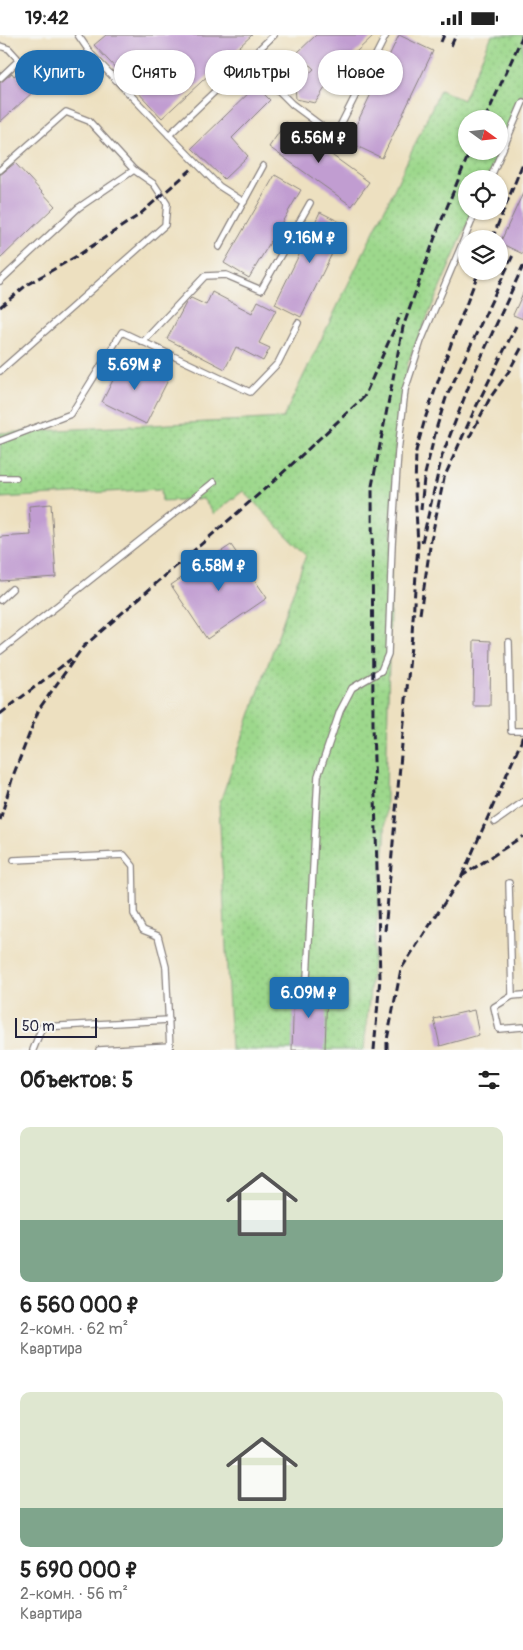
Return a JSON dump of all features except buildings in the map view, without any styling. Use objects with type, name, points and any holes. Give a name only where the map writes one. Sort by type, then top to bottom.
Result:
[{"type":"lane","points":[[78,35],[90,54],[219,186],[244,202]]},
{"type":"lane","points":[[258,50],[274,35]]},
{"type":"lane","points":[[283,95],[335,136],[386,35]]},
{"type":"lane","points":[[0,46],[9,49],[19,61],[0,78]]},
{"type":"lane","points":[[169,135],[211,95]]},
{"type":"lane","points":[[494,170],[523,102]]},
{"type":"lane","points":[[0,170],[66,112],[89,121],[134,169],[154,184],[167,204],[164,225],[1,368]]},
{"type":"lane","points":[[219,247],[263,167]]},
{"type":"lane","points":[[0,281],[78,208],[134,169]]},
{"type":"lane","points":[[143,342],[205,276],[226,275],[261,290],[310,203]]},
{"type":"lane","points":[[306,978],[318,776],[340,711],[352,688],[381,671],[388,654],[398,452],[405,390],[422,341],[472,220]]},
{"type":"lane","points":[[0,441],[71,414],[122,332],[250,392],[278,363],[298,323]]},
{"type":"lane","points":[[0,478],[16,478]]},
{"type":"lane","points":[[0,651],[214,481]]},
{"type":"lane","points":[[0,601],[12,589]]},
{"type":"lane","points":[[509,642],[511,731],[523,731]]},
{"type":"lane","points":[[495,822],[523,802]]},
{"type":"lane","points":[[14,860],[124,855],[134,866],[134,914],[144,930],[158,937],[166,967],[170,1048],[99,1050]]},
{"type":"lane","points":[[509,883],[512,996]]},
{"type":"lane","points":[[523,995],[512,996],[494,1007],[499,1029],[523,1027]]},
{"type":"lane","points":[[33,1050],[42,1027],[169,1020]]},
{"type":"green space","points":[[492,35],[523,35],[523,97],[508,132],[508,110],[458,110],[458,160],[496,160],[492,170],[458,170],[458,220],[469,220],[465,230],[458,230],[458,246],[408,362],[393,473],[385,840],[364,1050],[231,1050],[219,805],[306,555],[243,491],[214,514],[203,499],[162,501],[161,489],[0,498],[0,433],[283,418],[392,194],[440,90],[463,100]]},
{"type":"railway","points":[[441,42],[444,35]]},
{"type":"railway","points":[[451,46],[456,35]]},
{"type":"railway","points":[[489,110],[523,35]]},
{"type":"railway","points":[[374,1050],[380,978],[373,724],[372,486],[403,327],[438,229],[466,160]]},
{"type":"railway","points":[[496,230],[523,163]]},
{"type":"railway","points":[[0,307],[28,284],[77,256],[139,215],[193,168]]},
{"type":"railway","points":[[421,510],[424,478],[446,398],[514,253]]},
{"type":"railway","points":[[422,542],[442,456],[473,375],[523,266]]},
{"type":"railway","points":[[385,931],[412,634],[418,544],[415,492],[416,451],[451,344],[476,280]]},
{"type":"railway","points":[[0,820],[13,776],[39,709],[83,647],[275,480],[364,397],[401,314]]},
{"type":"railway","points":[[420,614],[431,540],[444,478],[474,411],[516,326]]},
{"type":"railway","points":[[469,438],[490,398],[509,371],[523,345]]},
{"type":"railway","points":[[0,714],[71,659]]},
{"type":"railway","points":[[462,876],[523,734]]},
{"type":"railway","points":[[387,1050],[387,1040],[401,969],[462,876],[523,836]]}]
